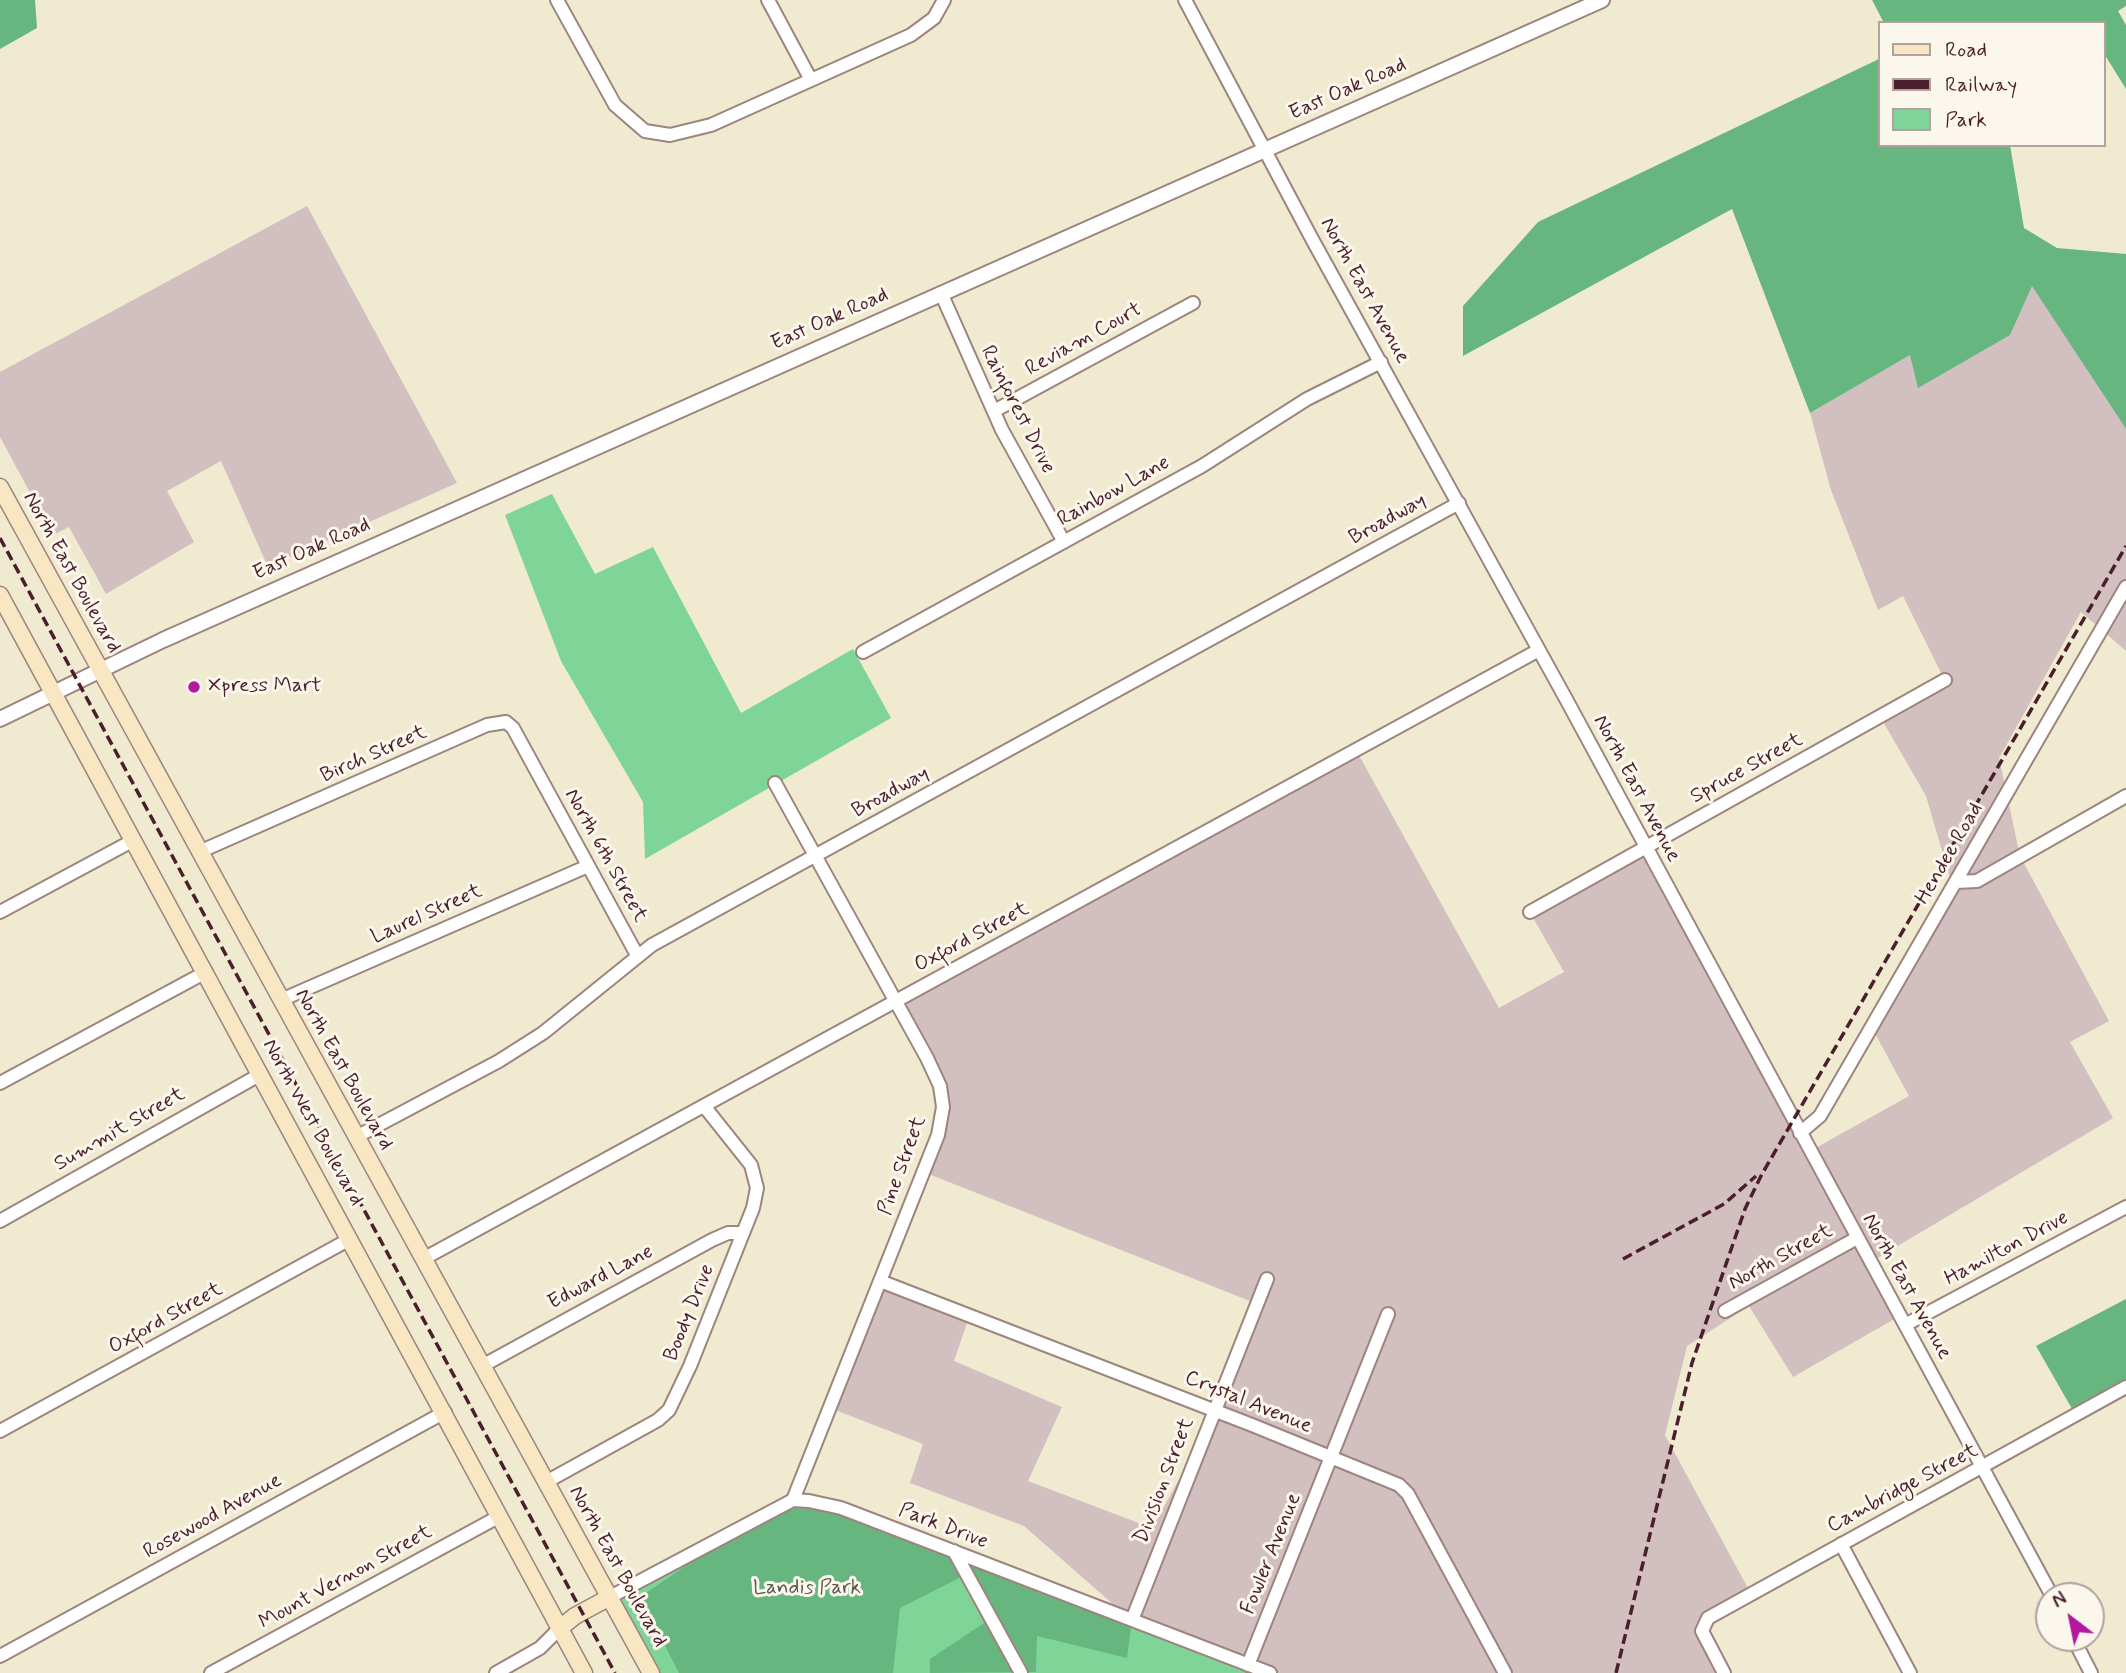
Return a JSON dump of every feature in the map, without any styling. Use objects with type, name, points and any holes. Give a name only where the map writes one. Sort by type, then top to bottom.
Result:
[{"type":"main road","name":"North East Boulevard","points":[[0,487],[651,1673]]},
{"type":"main road","name":"North West Boulevard","points":[[0,595],[445,1412],[584,1673]]},
{"type":"main road","points":[[560,1628],[575,1616],[610,1597]]},
{"type":"street","points":[[557,0],[615,105],[645,131],[670,135],[698,130],[925,28],[944,0]]},
{"type":"street","points":[[768,0],[811,80]]},
{"type":"street","name":"North East Avenue","points":[[1185,0],[2045,1582]]},
{"type":"street","name":"East Oak Road","points":[[0,719],[99,669],[1602,0]]},
{"type":"street","name":"Rainforest Drive","points":[[941,293],[994,411],[1064,542]]},
{"type":"street","name":"Reviam Court","points":[[994,411],[1193,303]]},
{"type":"street","name":"Rainbow Lane","points":[[863,652],[1202,466],[1307,399],[1381,362]]},
{"type":"street","name":"Broadway","points":[[356,1137],[499,1061],[543,1032],[637,955],[1459,503]]},
{"type":"street","name":"Hendee Road","points":[[1800,1133],[1820,1116],[2126,587]]},
{"type":"street","name":"Oxford Street","points":[[424,1259],[1539,650]]},
{"type":"street","name":"Spruce Street","points":[[1530,912],[1945,680]]},
{"type":"street","name":"Birch Street","points":[[199,852],[498,721],[506,722],[513,728],[539,775]]},
{"type":"street","name":"North 6th Street","points":[[539,775],[637,955]]},
{"type":"street","name":"Pine Street","points":[[775,783],[936,1077],[942,1096],[942,1117],[938,1135],[793,1500]]},
{"type":"street","points":[[1956,882],[1975,882],[2126,796]]},
{"type":"street","points":[[0,912],[134,840]]},
{"type":"street","name":"Laurel Street","points":[[281,1000],[588,866]]},
{"type":"street","points":[[0,1083],[206,972]]},
{"type":"street","name":"Summit Street","points":[[0,1221],[261,1074]]},
{"type":"street","name":"Boody Drive","points":[[546,1482],[651,1425],[669,1410],[756,1196],[754,1172],[738,1144],[704,1106]]},
{"type":"street","name":"Hamilton Drive","points":[[1905,1325],[2126,1207]]},
{"type":"street","name":"Edward Lane","points":[[482,1366],[712,1240],[728,1233],[742,1233]]},
{"type":"street","name":"North Street","points":[[1724,1311],[1857,1238]]},
{"type":"street","name":"Oxford Street","points":[[0,1431],[351,1239]]},
{"type":"street","name":"Division Street","points":[[1132,1620],[1266,1279]]},
{"type":"street","name":"Crystal Avenue","points":[[880,1282],[1399,1485],[1408,1494],[1505,1673]]},
{"type":"street","name":"Fowler Avenue","points":[[1248,1665],[1388,1314]]},
{"type":"street","name":"Cambridge Street","points":[[1724,1673],[1702,1627],[1708,1618],[1725,1606],[2126,1387]]},
{"type":"street","name":"Rosewood Avenue","points":[[0,1656],[445,1412]]},
{"type":"street","points":[[610,1597],[793,1500]]},
{"type":"street","name":"Park Drive","points":[[793,1500],[841,1508],[1270,1673]]},
{"type":"street","name":"Mount Vernon Street","points":[[211,1673],[500,1516]]},
{"type":"street","points":[[1841,1544],[1910,1673]]},
{"type":"street","points":[[954,1551],[1021,1673]]},
{"type":"street","points":[[496,1673],[540,1648],[560,1628]]},
{"type":"street","points":[[2080,1652],[2091,1673]]},
{"type":"shaded area","points":[[307,206],[457,483],[268,567],[221,461],[167,491],[194,542],[106,594],[69,527],[53,535],[0,437],[0,372]]},
{"type":"shaded area","points":[[2032,285],[2126,429],[2126,651],[2081,612],[1999,758],[2020,856],[2109,1021],[2070,1042],[2113,1118],[1874,1260],[1903,1314],[1793,1377],[1749,1306],[1687,1346],[1665,1435],[1750,1592],[1700,1621],[1727,1673],[1264,1673],[1132,1621],[1024,1526],[910,1483],[923,1444],[830,1408],[880,1283],[969,1317],[954,1361],[1062,1407],[1028,1481],[1152,1528],[1196,1449],[1250,1301],[921,1171],[944,1103],[894,1002],[1356,750],[1499,1008],[1564,972],[1531,914],[1647,849],[1812,1150],[1909,1096],[1871,1026],[1952,885],[1926,796],[1881,718],[1945,681],[1903,596],[1878,610],[1831,490],[1810,413],[1911,354],[1918,387]]},
{"type":"green space","points":[[0,0],[35,0],[37,28],[0,49]]},
{"type":"green space","points":[[1872,0],[2126,0],[2126,6],[2118,11],[2126,25],[2126,89],[2105,55],[2105,21],[1883,21]]},
{"type":"green space","points":[[1878,59],[1878,147],[2010,147],[2024,228],[2057,248],[2126,254],[2126,429],[2032,286],[2010,335],[1918,388],[1910,355],[1810,413],[1732,209],[1463,356],[1463,306],[1538,222]]},
{"type":"green space","points":[[552,494],[595,574],[653,547],[741,713],[853,649],[891,718],[645,859],[643,802],[561,661],[505,515]]},
{"type":"green space","points":[[2126,1299],[2126,1387],[2075,1414],[2036,1346]]},
{"type":"green space","name":"Landis Park","points":[[797,1490],[1132,1621],[1127,1658],[1037,1636],[1036,1672],[930,1673],[930,1659],[984,1623],[961,1577],[900,1608],[893,1673],[679,1673],[640,1597]]},
{"type":"green space","name":"Landis Park","points":[[793,1500],[1266,1673],[651,1673],[610,1597]]},
{"type":"railway","points":[[0,538],[615,1673]]},
{"type":"railway","points":[[1616,1673],[1692,1363],[1745,1209],[1762,1174],[2126,546]]},
{"type":"railway","points":[[1623,1259],[1724,1204],[1756,1176]]},
{"type":"place","name":"Xpress Mart","points":[[194,687]]}]
